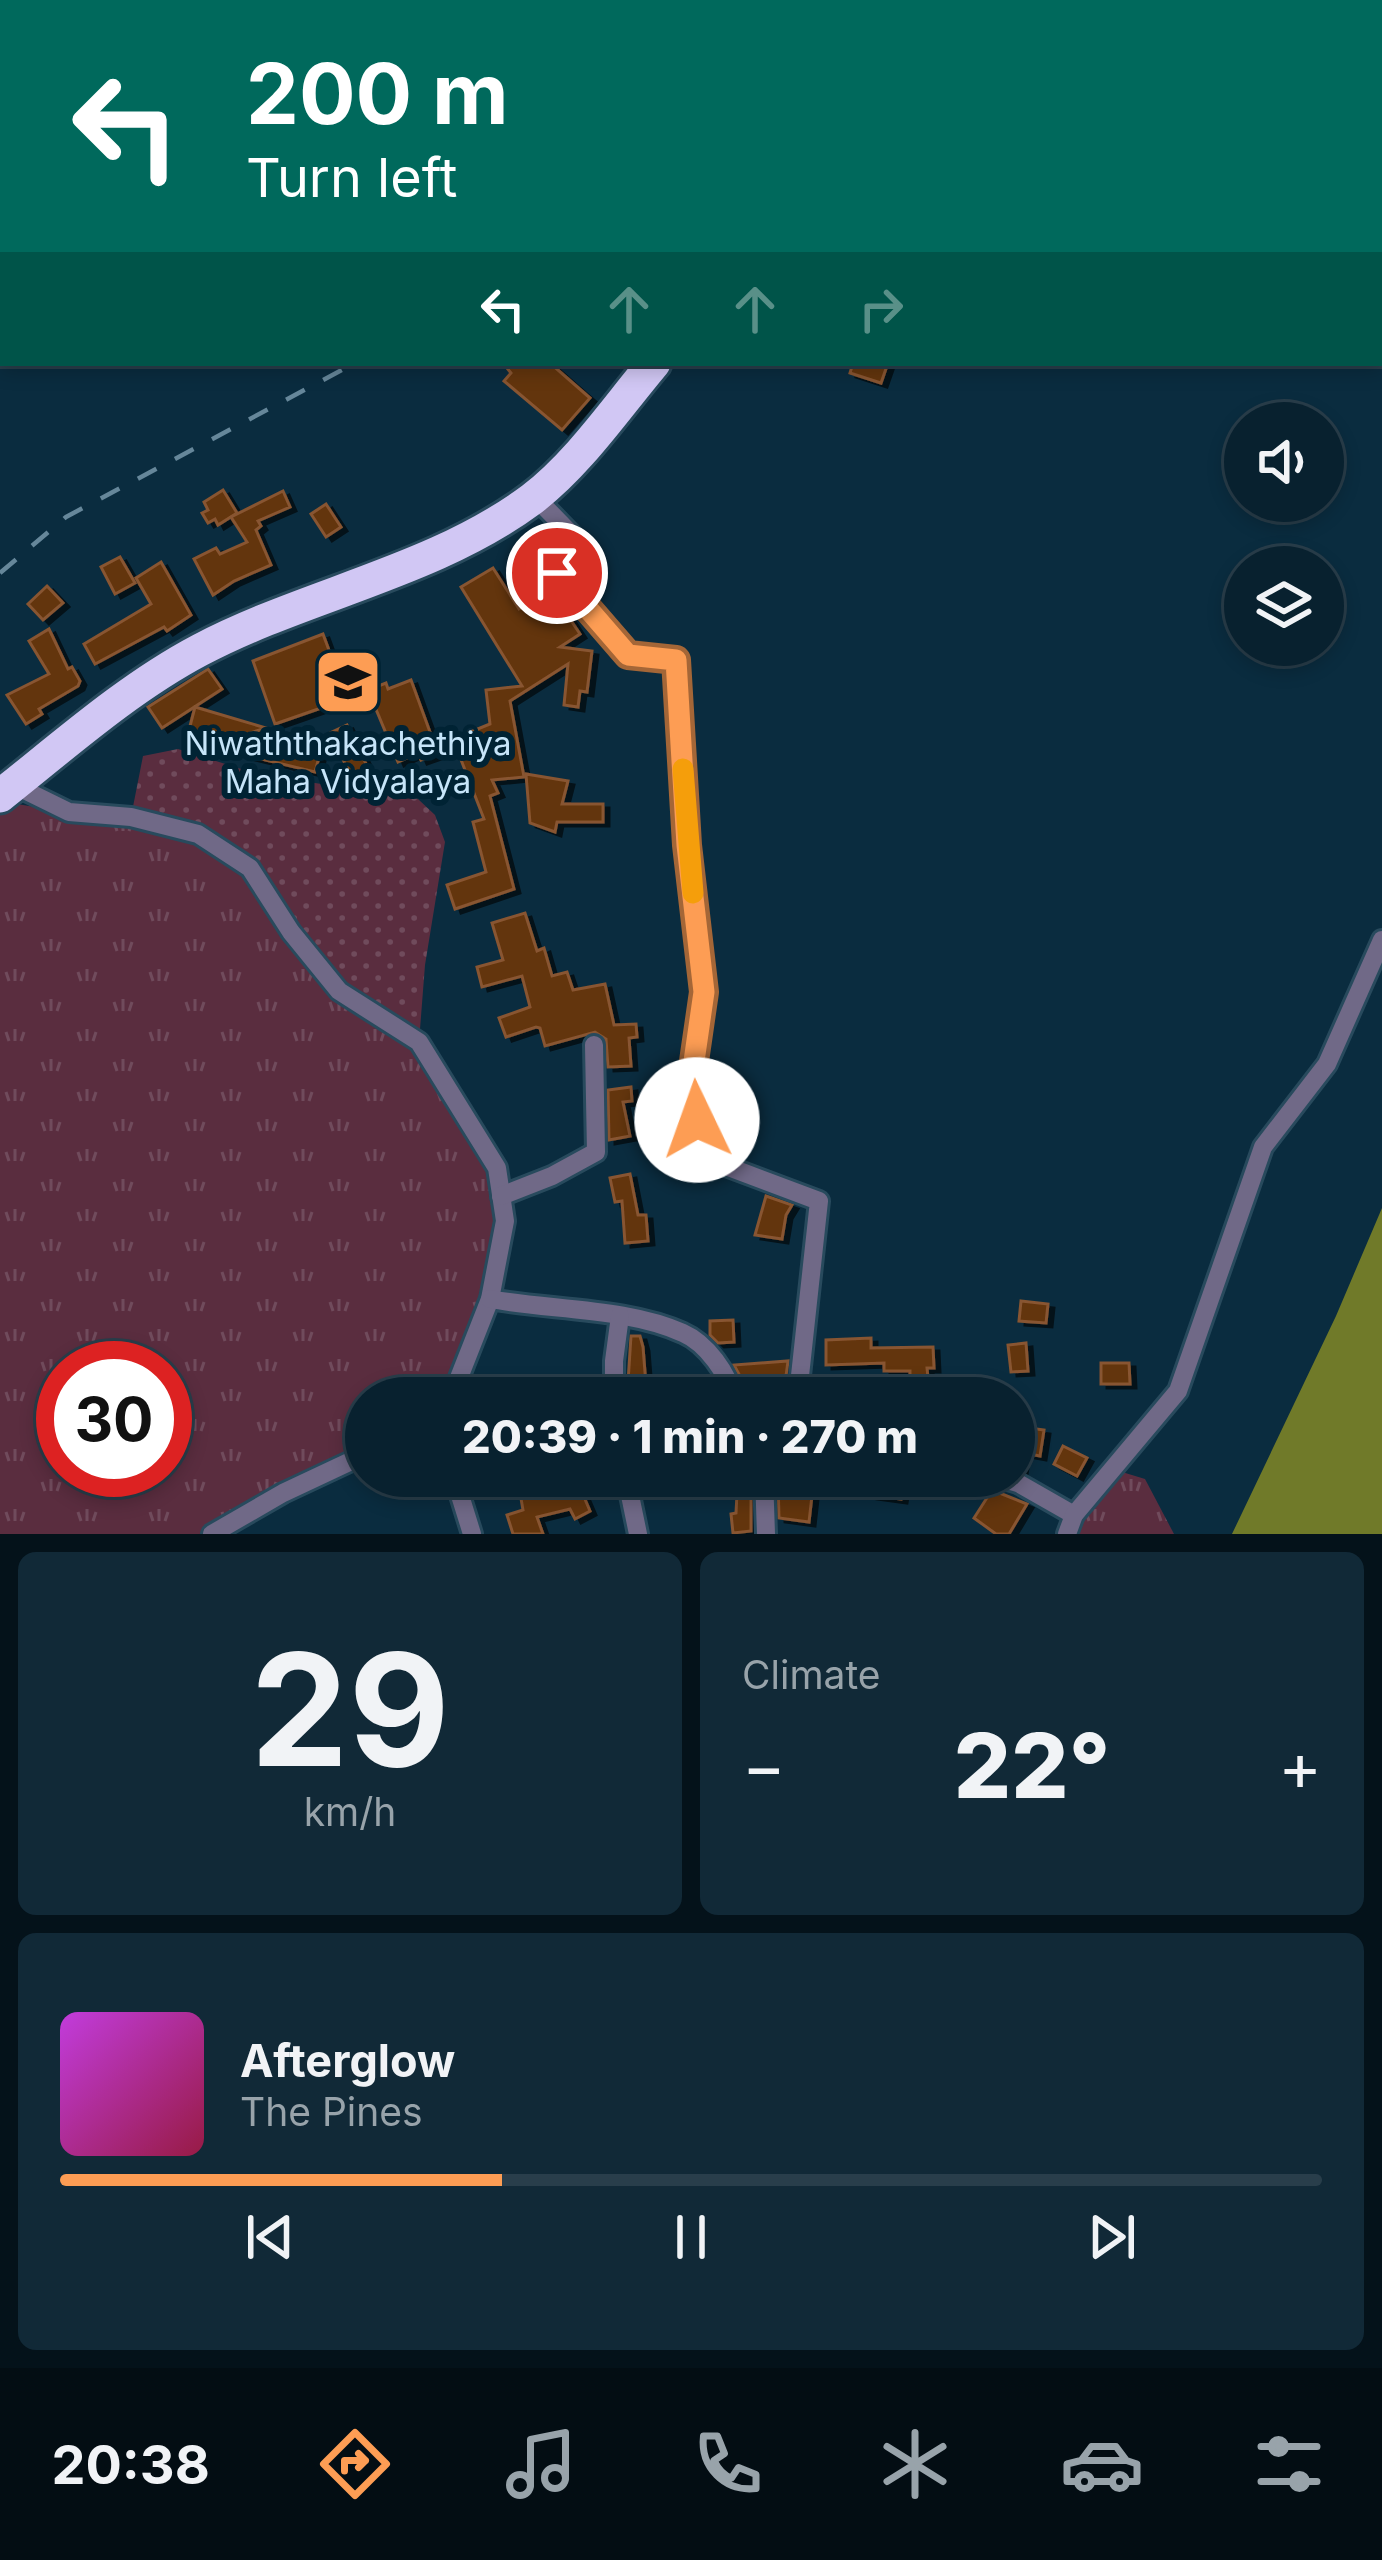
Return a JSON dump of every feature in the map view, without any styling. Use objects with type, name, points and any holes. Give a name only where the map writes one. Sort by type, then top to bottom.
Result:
[{"type":"highway","points":[[7,790],[192,654],[232,633],[446,548],[502,519],[555,478],[651,366]]},
{"type":"street","points":[[535,496],[573,536],[557,573],[614,643],[628,655],[676,660],[687,845],[704,992],[690,1089],[704,1152],[726,1166],[819,1201],[800,1377]]},
{"type":"street","points":[[7,790],[69,812],[131,818],[198,834],[250,868],[291,932],[339,992],[419,1042],[496,1168],[506,1221],[490,1299],[459,1377]]},
{"type":"street","points":[[1035,1496],[1071,1524],[1178,1391],[1263,1148],[1327,1064],[1382,940]]},
{"type":"street","points":[[501,1196],[596,1152],[594,1045]]},
{"type":"street","points":[[490,1299],[620,1316],[686,1334],[713,1358],[723,1377]]},
{"type":"street","points":[[615,1377],[620,1316]]},
{"type":"street","points":[[212,1534],[345,1464]]},
{"type":"street","points":[[461,1497],[472,1534]]},
{"type":"street","points":[[630,1497],[638,1534]]},
{"type":"street","points":[[765,1497],[766,1534]]},
{"type":"green space","points":[[178,749],[257,774],[418,799],[435,815],[445,842],[425,965],[419,1042],[339,991],[250,868],[198,834],[131,817],[143,756]]},
{"type":"green space","points":[[11,803],[198,834],[250,868],[419,1042],[497,1168],[505,1221],[457,1377],[345,1377],[345,1465],[212,1534],[0,1534],[0,813]]},
{"type":"green space","points":[[1122,1472],[1145,1479],[1174,1534],[1075,1534],[1079,1522]]},
{"type":"shaded area","points":[[1382,1208],[1382,1534],[1232,1534],[1336,1316]]},
{"type":"building","points":[[505,366],[553,366],[590,398],[562,430],[504,381],[511,373]]},
{"type":"building","points":[[852,366],[887,366],[881,383],[850,373]]},
{"type":"building","points":[[223,490],[237,513],[218,525],[215,519],[208,523],[202,513],[208,510],[204,502]]},
{"type":"building","points":[[283,491],[290,507],[258,521],[261,526],[256,530],[271,565],[213,595],[194,559],[216,548],[220,554],[247,542],[231,517]]},
{"type":"building","points":[[326,504],[341,527],[326,537],[311,514]]},
{"type":"building","points":[[120,557],[135,583],[115,594],[101,567]]},
{"type":"building","points":[[161,562],[191,615],[95,664],[84,644],[151,604],[136,578]]},
{"type":"building","points":[[493,568],[519,609],[550,589],[580,634],[560,647],[592,651],[587,692],[580,691],[578,707],[564,705],[568,664],[510,701],[524,777],[492,780],[498,793],[490,796],[514,889],[455,909],[447,885],[486,872],[473,822],[484,819],[453,739],[490,724],[486,690],[522,686],[461,587]]},
{"type":"building","points":[[47,586],[63,603],[43,620],[28,604]]},
{"type":"building","points":[[49,629],[68,669],[72,667],[80,681],[39,709],[42,714],[26,724],[7,695],[49,674],[29,641]]},
{"type":"building","points":[[323,634],[347,699],[275,724],[253,661]]},
{"type":"building","points":[[208,669],[222,689],[162,728],[148,707]]},
{"type":"building","points":[[411,680],[438,754],[421,760],[418,753],[398,762],[368,690]]},
{"type":"building","points":[[195,707],[266,728],[250,733],[321,750],[315,772],[249,756],[251,748],[189,730]]},
{"type":"building","points":[[347,725],[371,774],[354,782],[330,733]]},
{"type":"building","points":[[526,774],[568,781],[562,804],[603,804],[603,822],[557,822],[555,832],[530,823]]},
{"type":"building","points":[[525,913],[537,951],[544,948],[552,976],[567,972],[573,990],[605,984],[614,1025],[636,1024],[637,1037],[629,1038],[631,1066],[608,1067],[606,1039],[595,1032],[545,1046],[536,1027],[506,1037],[499,1018],[530,1007],[522,976],[482,987],[477,967],[503,960],[492,923]]},
{"type":"building","points":[[631,1087],[632,1101],[623,1102],[630,1136],[609,1140],[608,1090]]},
{"type":"building","points":[[630,1174],[638,1215],[646,1215],[648,1241],[625,1243],[622,1201],[615,1202],[610,1178]]},
{"type":"building","points":[[766,1196],[792,1205],[782,1239],[755,1235]]},
{"type":"building","points":[[1021,1301],[1048,1304],[1046,1323],[1019,1321]]},
{"type":"building","points":[[733,1320],[734,1342],[718,1343],[710,1335],[710,1321]]},
{"type":"building","points":[[631,1336],[640,1336],[645,1377],[628,1377]]},
{"type":"building","points":[[871,1338],[871,1348],[933,1347],[934,1368],[927,1368],[928,1377],[910,1377],[910,1371],[884,1371],[884,1363],[826,1365],[826,1340]]},
{"type":"building","points":[[1026,1343],[1028,1371],[1011,1372],[1008,1345]]},
{"type":"building","points":[[788,1361],[786,1376],[778,1377],[740,1377],[734,1365]]},
{"type":"building","points":[[1101,1363],[1129,1363],[1130,1384],[1101,1384]]},
{"type":"building","points":[[1035,1429],[1044,1430],[1040,1456],[1035,1455]]},
{"type":"building","points":[[1063,1446],[1087,1458],[1077,1476],[1054,1464]]},
{"type":"building","points":[[521,1497],[584,1497],[590,1511],[575,1519],[570,1509],[537,1517],[543,1534],[513,1534],[507,1515],[523,1510]]},
{"type":"building","points":[[737,1497],[751,1497],[751,1531],[733,1533],[731,1514],[736,1513]]},
{"type":"building","points":[[778,1497],[812,1497],[809,1522],[779,1518]]},
{"type":"building","points":[[988,1497],[1010,1497],[1027,1504],[1009,1534],[996,1534],[974,1518]]},
{"type":"railway","points":[[0,573],[66,517],[349,366]]},
{"type":"slow traffic","points":[[683,769],[693,893]]},
{"type":"place","name":"Niwaththakachethiya Maha Vidyalaya","points":[[348,682]]},
{"type":"route","points":[[557,573],[628,655],[676,660],[687,845],[704,992],[690,1089],[697,1120]]}]
